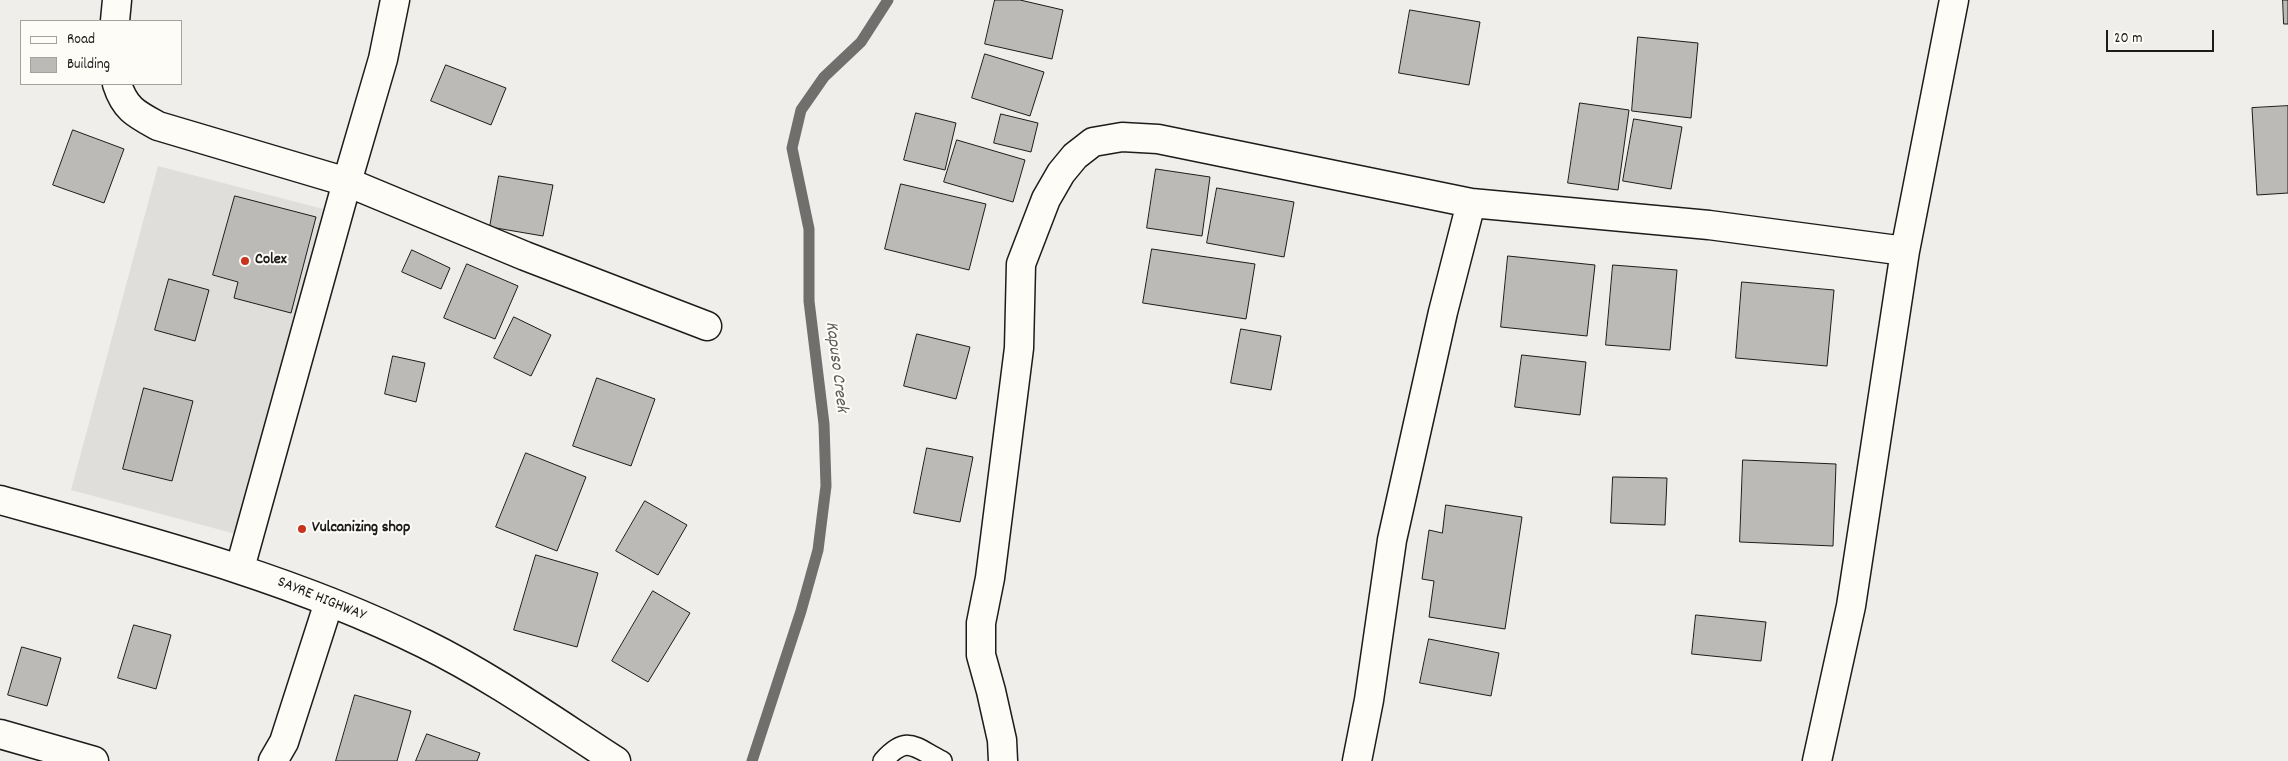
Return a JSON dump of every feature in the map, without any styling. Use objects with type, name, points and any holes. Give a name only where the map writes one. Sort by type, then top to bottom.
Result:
[{"type":"main road","points":[[115,20],[117,0]]},
{"type":"main road","points":[[240,568],[383,59],[395,0]]},
{"type":"main road","points":[[1816,761],[1852,606],[1906,251],[1954,0]]},
{"type":"main road","points":[[117,85],[121,96],[130,110],[158,126],[347,182],[526,256],[707,326]]},
{"type":"main road","points":[[1003,761],[1002,740],[981,655],[980,623],[990,578],[1018,348],[1021,264],[1046,199],[1061,173],[1075,156],[1093,142],[1122,137],[1158,139],[1471,203],[1709,225],[1906,251]]},
{"type":"main road","points":[[1357,761],[1369,700],[1392,540],[1441,322],[1471,203]]},
{"type":"main road","name":"SAYRE HIGHWAY","points":[[0,500],[240,568],[329,602],[426,644],[506,690],[616,761]]},
{"type":"main road","points":[[273,761],[284,742],[329,602]]},
{"type":"main road","points":[[0,734],[94,761]]},
{"type":"lane","points":[[883,761],[895,747],[909,744],[942,761]]},
{"type":"shaded area","points":[[158,166],[323,209],[236,534],[71,490]]},
{"type":"building","points":[[995,0],[1020,0],[1063,10],[1052,59],[985,44]]},
{"type":"building","points":[[2283,0],[2288,0],[2288,24],[2284,24]]},
{"type":"building","points":[[1410,10],[1480,22],[1469,85],[1399,73]]},
{"type":"building","points":[[1638,37],[1698,43],[1691,118],[1632,111]]},
{"type":"building","points":[[985,54],[1044,72],[1030,116],[972,98]]},
{"type":"building","points":[[446,65],[506,88],[491,125],[431,101]]},
{"type":"building","points":[[1580,103],[1629,110],[1618,190],[1568,183]]},
{"type":"building","points":[[2288,106],[2288,193],[2257,195],[2252,108]]},
{"type":"building","points":[[916,113],[956,123],[945,170],[904,160]]},
{"type":"building","points":[[1001,114],[1038,123],[1031,152],[994,143]]},
{"type":"building","points":[[1634,119],[1682,127],[1671,189],[1623,181]]},
{"type":"building","points":[[73,130],[124,149],[104,203],[53,185]]},
{"type":"building","points":[[957,140],[1025,160],[1013,202],[944,182]]},
{"type":"building","points":[[1156,169],[1210,177],[1202,236],[1147,228]]},
{"type":"building","points":[[499,176],[553,185],[543,236],[490,227]]},
{"type":"building","points":[[901,184],[986,204],[969,270],[885,249]]},
{"type":"building","points":[[1217,188],[1294,202],[1284,257],[1207,243]]},
{"type":"building","points":[[235,196],[316,217],[291,313],[234,298],[238,282],[213,275]]},
{"type":"building","points":[[1152,249],[1255,264],[1246,319],[1143,303]]},
{"type":"building","points":[[412,250],[450,268],[441,289],[402,272]]},
{"type":"building","points":[[1508,256],[1595,265],[1587,336],[1501,327]]},
{"type":"building","points":[[467,264],[518,286],[495,339],[444,318]]},
{"type":"building","points":[[1613,265],[1677,270],[1670,350],[1606,345]]},
{"type":"building","points":[[169,279],[209,290],[195,341],[155,330]]},
{"type":"building","points":[[1742,282],[1834,290],[1827,366],[1736,358]]},
{"type":"building","points":[[514,317],[551,335],[531,376],[494,358]]},
{"type":"building","points":[[1241,329],[1281,336],[1271,390],[1231,383]]},
{"type":"building","points":[[917,334],[970,347],[956,399],[904,386]]},
{"type":"building","points":[[1522,355],[1586,362],[1580,415],[1515,407]]},
{"type":"building","points":[[393,356],[425,363],[416,402],[385,394]]},
{"type":"building","points":[[597,378],[655,399],[631,466],[573,446]]},
{"type":"building","points":[[144,388],[193,401],[172,481],[123,469]]},
{"type":"building","points":[[927,448],[973,457],[960,522],[914,513]]},
{"type":"building","points":[[526,453],[586,477],[557,551],[496,527]]},
{"type":"building","points":[[1743,460],[1836,464],[1833,546],[1740,542]]},
{"type":"building","points":[[1613,477],[1667,478],[1665,525],[1611,523]]},
{"type":"building","points":[[645,501],[687,525],[658,575],[616,551]]},
{"type":"building","points":[[1446,505],[1522,517],[1505,629],[1429,617],[1434,581],[1422,579],[1429,530],[1442,533]]},
{"type":"building","points":[[536,555],[598,573],[577,647],[514,630]]},
{"type":"building","points":[[653,591],[690,613],[648,682],[612,661]]},
{"type":"building","points":[[1696,615],[1766,622],[1761,661],[1692,654]]},
{"type":"building","points":[[134,625],[171,635],[156,689],[118,678]]},
{"type":"building","points":[[1429,639],[1499,653],[1491,696],[1420,683]]},
{"type":"building","points":[[22,647],[61,658],[47,706],[8,695]]},
{"type":"building","points":[[355,695],[411,711],[397,761],[336,761]]},
{"type":"building","points":[[427,734],[480,753],[477,761],[416,761]]},
{"type":"waterway","name":"Kapuso Creek","points":[[752,761],[801,611],[818,550],[826,486],[824,424],[809,301],[809,229],[792,148],[801,110],[824,77],[861,42],[888,0]]},
{"type":"place","name":"Colex","points":[[245,261]]},
{"type":"place","name":"Vulcanizing shop","points":[[302,529]]}]
